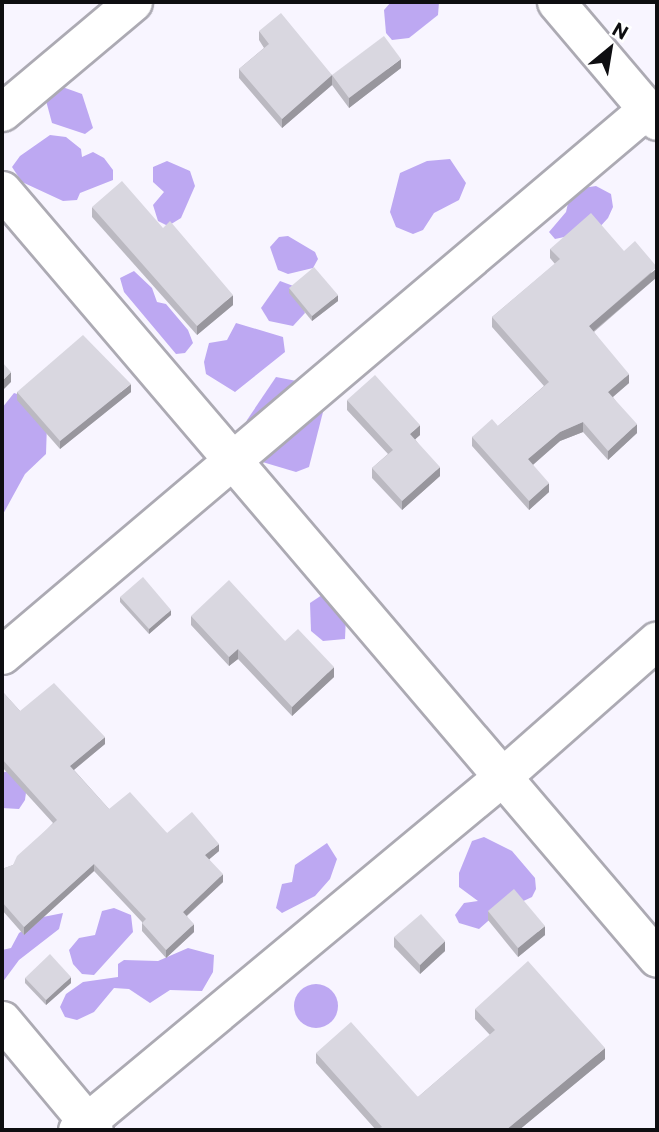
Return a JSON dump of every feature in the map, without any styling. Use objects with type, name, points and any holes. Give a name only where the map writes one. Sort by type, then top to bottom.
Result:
[{"type":"street","points":[[2,112],[133,2]]},
{"type":"street","points":[[2,655],[652,115],[556,2]]},
{"type":"street","points":[[2,190],[657,958]]},
{"type":"street","points":[[2,1020],[86,1128],[503,776],[657,640]]},
{"type":"shaded area","points":[[391,2],[439,2],[438,15],[409,38],[392,40],[386,33],[384,10]]},
{"type":"shaded area","points":[[57,85],[82,94],[93,128],[85,134],[52,123],[45,97]]},
{"type":"shaded area","points":[[50,135],[66,137],[81,149],[82,157],[93,152],[104,158],[113,170],[113,180],[80,193],[77,200],[63,201],[22,182],[12,167],[20,156]]},
{"type":"shaded area","points":[[450,159],[466,183],[459,200],[434,213],[423,230],[413,234],[396,227],[390,212],[400,173],[427,161]]},
{"type":"shaded area","points":[[167,161],[190,171],[195,186],[181,218],[168,226],[158,221],[153,205],[164,192],[153,182],[153,167]]},
{"type":"shaded area","points":[[596,186],[611,194],[613,207],[608,218],[597,230],[555,239],[549,232],[566,212],[569,199],[583,188]]},
{"type":"shaded area","points":[[288,236],[315,252],[318,259],[313,268],[288,274],[278,270],[270,247],[279,237]]},
{"type":"shaded area","points":[[134,271],[152,288],[157,302],[166,304],[188,330],[193,343],[185,353],[176,354],[124,292],[120,278]]},
{"type":"shaded area","points":[[280,281],[296,287],[305,313],[293,326],[269,321],[261,308]]},
{"type":"shaded area","points":[[236,323],[283,337],[285,352],[235,392],[206,374],[204,362],[209,343],[227,340]]},
{"type":"shaded area","points":[[276,377],[312,384],[324,408],[309,467],[296,472],[252,459],[239,444],[247,420]]},
{"type":"shaded area","points":[[14,393],[36,400],[47,424],[46,454],[25,474],[2,516],[2,408]]},
{"type":"shaded area","points":[[322,595],[339,601],[346,616],[345,639],[323,641],[311,631],[310,603]]},
{"type":"shaded area","points":[[19,767],[27,785],[25,800],[19,809],[2,808],[2,773]]},
{"type":"shaded area","points":[[484,837],[512,851],[535,878],[536,889],[532,897],[496,914],[479,929],[459,923],[455,915],[464,903],[478,901],[459,887],[459,873],[472,841]]},
{"type":"shaded area","points":[[327,843],[337,859],[330,879],[315,896],[282,913],[276,908],[282,884],[292,882],[295,865]]},
{"type":"shaded area","points":[[114,908],[131,915],[133,932],[94,975],[82,974],[73,964],[69,950],[79,938],[95,935],[102,911]]},
{"type":"shaded area","points":[[63,913],[59,929],[19,960],[2,983],[2,950],[11,948],[19,933],[43,917]]},
{"type":"shaded area","points":[[188,948],[214,955],[213,972],[202,991],[170,990],[150,1003],[129,989],[114,988],[94,1012],[77,1020],[65,1017],[60,1007],[66,994],[83,982],[118,977],[118,964],[124,960],[158,961]]},
{"type":"shaded area","points":[[316,984],[332,990],[338,1006],[332,1022],[316,1028],[300,1022],[294,1006],[300,990]]},
{"type":"building","points":[[281,13],[332,75],[282,119],[239,69],[269,44],[259,31]]},
{"type":"building","points":[[384,36],[401,59],[349,98],[332,75]]},
{"type":"building","points":[[122,181],[163,228],[170,221],[233,295],[197,326],[92,207]]},
{"type":"building","points":[[591,213],[624,251],[635,241],[657,267],[589,326],[629,374],[608,392],[637,424],[608,451],[583,422],[560,432],[528,459],[549,483],[529,501],[472,437],[492,419],[498,426],[549,382],[492,317],[560,259],[550,249]]},
{"type":"building","points":[[314,267],[338,295],[312,316],[289,288]]},
{"type":"building","points":[[83,335],[131,384],[60,441],[17,392]]},
{"type":"building","points":[[2,362],[11,372],[2,381]]},
{"type":"building","points":[[375,375],[420,425],[410,434],[440,467],[402,501],[372,468],[393,450],[347,400]]},
{"type":"building","points":[[143,577],[171,610],[149,629],[120,597]]},
{"type":"building","points":[[229,580],[285,641],[298,629],[334,667],[292,707],[238,649],[229,657],[191,616]]},
{"type":"building","points":[[54,683],[105,737],[70,766],[109,809],[130,792],[167,833],[192,812],[219,844],[205,855],[223,874],[183,912],[194,924],[166,950],[142,923],[146,919],[94,864],[24,927],[2,902],[2,869],[13,865],[17,856],[57,820],[2,759],[2,691],[20,711]]},
{"type":"building","points":[[514,889],[545,926],[518,948],[488,911]]},
{"type":"building","points":[[421,914],[445,941],[420,965],[394,937]]},
{"type":"building","points":[[50,954],[71,977],[46,1000],[25,978]]},
{"type":"building","points":[[528,961],[605,1048],[506,1130],[380,1130],[378,1129],[382,1127],[316,1053],[351,1022],[418,1097],[495,1030],[475,1009]]}]
